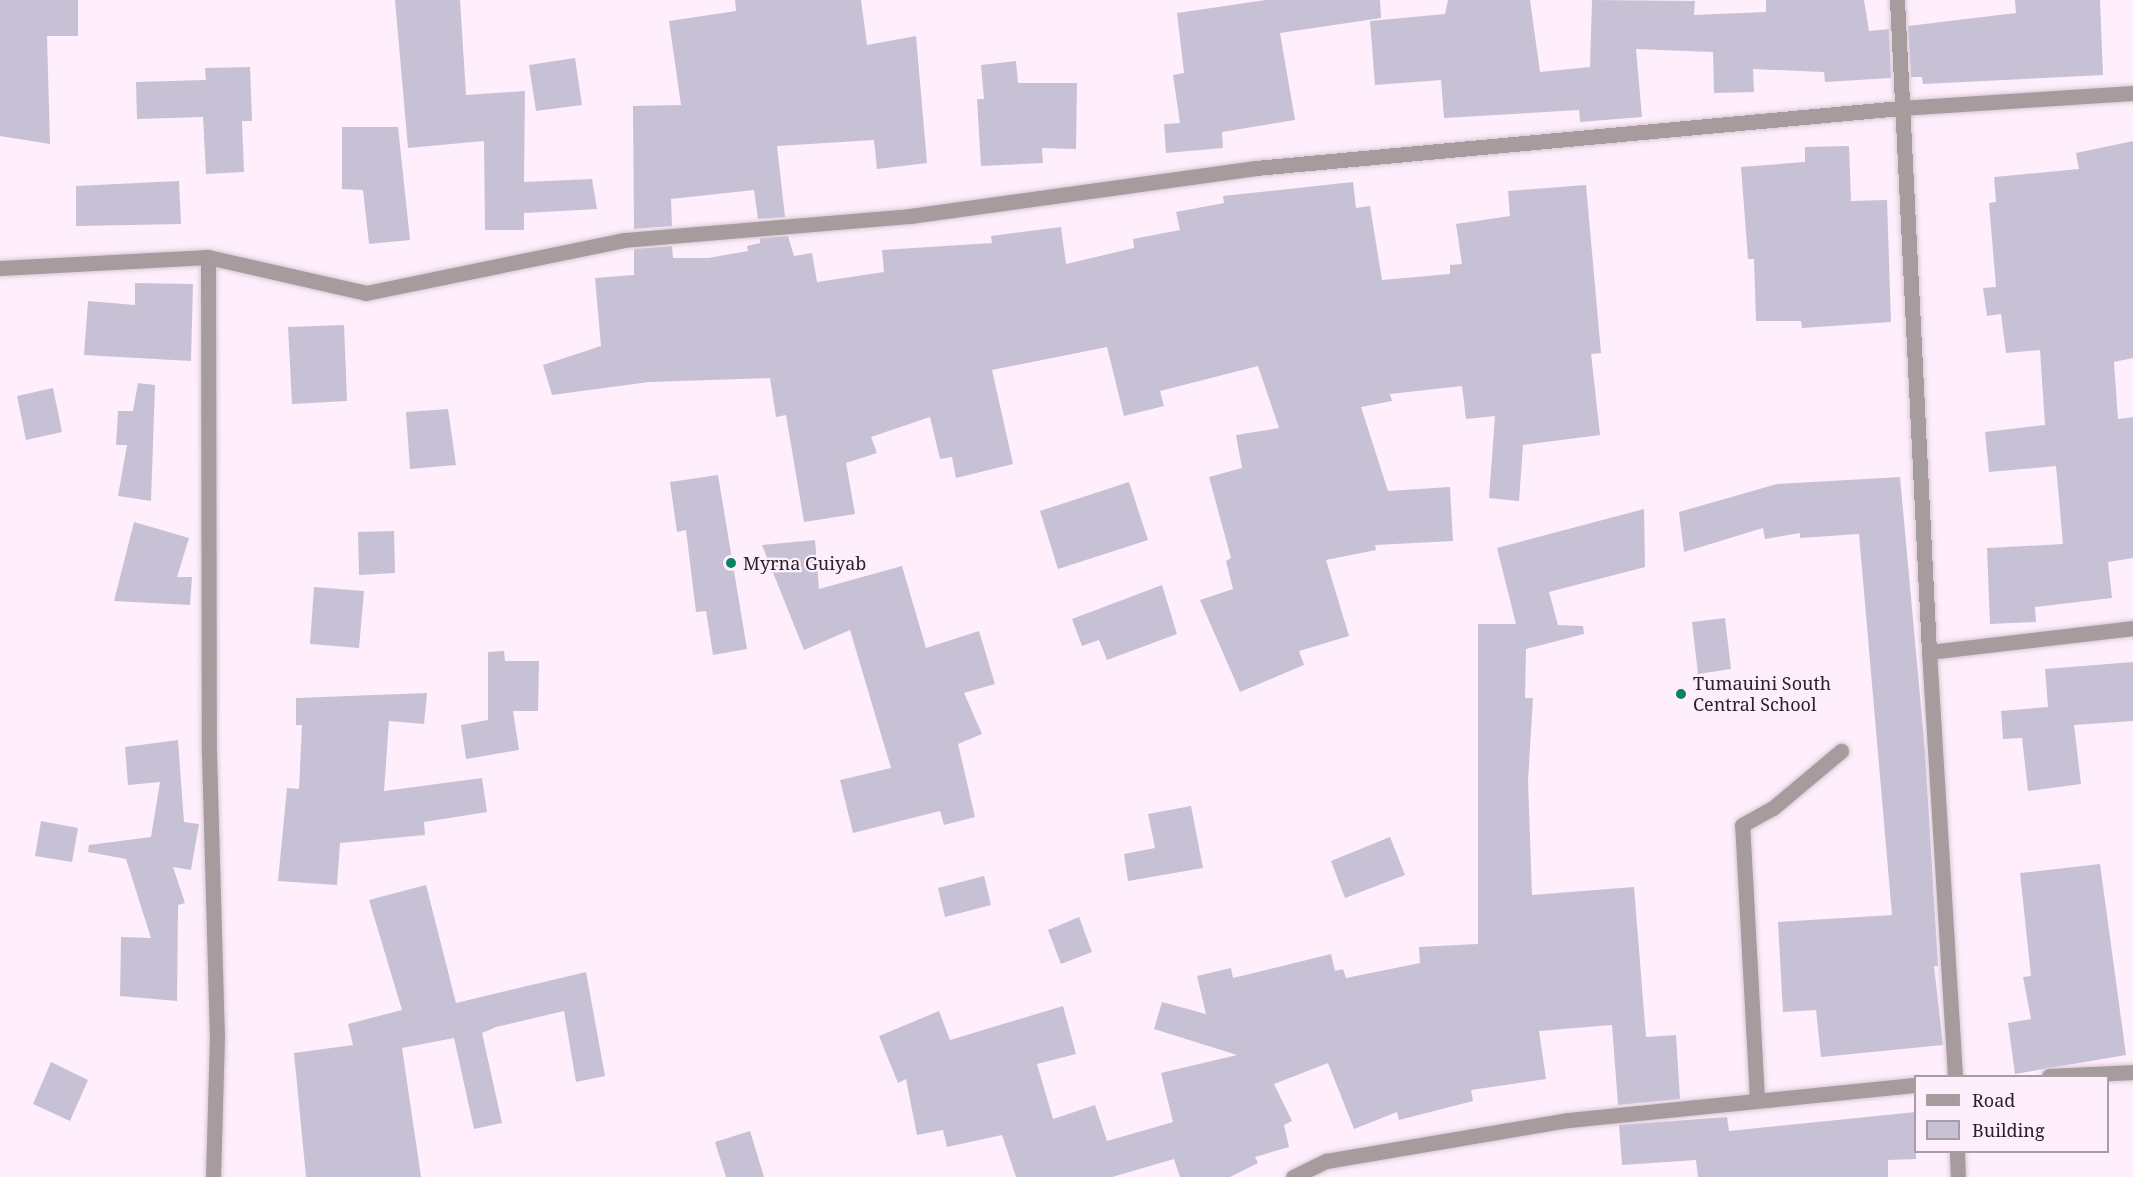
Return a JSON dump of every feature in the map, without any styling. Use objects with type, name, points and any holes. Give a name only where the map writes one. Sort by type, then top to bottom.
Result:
[{"type":"street","points":[[1897,0],[1900,108],[1916,317],[1929,652],[1956,1075]]},
{"type":"street","points":[[0,268],[208,257],[366,293],[624,240],[910,216],[1256,168],[1900,108],[2133,93]]},
{"type":"street","points":[[208,257],[209,753],[217,1035],[213,1177]]},
{"type":"street","points":[[1929,652],[2133,628]]},
{"type":"street","points":[[1757,1100],[1742,825],[1773,808],[1841,751]]},
{"type":"street","points":[[2083,1075],[2133,1072]]},
{"type":"street","points":[[1293,1177],[1326,1161],[1569,1120],[1914,1085]]},
{"type":"street","points":[[1957,1153],[1958,1177]]},
{"type":"building","points":[[0,0],[78,0],[78,36],[47,36],[50,144],[0,136]]},
{"type":"building","points":[[395,0],[460,0],[466,95],[525,91],[524,182],[592,179],[597,209],[524,213],[524,230],[485,230],[484,141],[408,148]]},
{"type":"building","points":[[735,0],[861,0],[867,45],[916,36],[927,163],[877,169],[874,140],[777,146],[785,217],[758,219],[754,190],[671,199],[672,226],[634,229],[633,106],[681,105],[669,21],[736,11]]},
{"type":"building","points":[[1266,0],[1380,0],[1381,18],[1280,33],[1295,120],[1222,132],[1223,148],[1166,153],[1164,124],[1180,123],[1173,75],[1184,73],[1177,13]]},
{"type":"building","points":[[1448,0],[1530,0],[1540,72],[1590,67],[1592,0],[1695,1],[1694,15],[1766,12],[1766,0],[1864,0],[1869,31],[1889,29],[1891,78],[1825,82],[1824,72],[1753,69],[1754,92],[1714,93],[1713,52],[1636,49],[1642,117],[1580,122],[1579,110],[1444,118],[1441,80],[1375,85],[1370,21],[1445,14]]},
{"type":"building","points":[[2015,0],[2100,0],[2103,75],[1923,84],[1922,77],[1911,77],[1908,26],[2016,13]]},
{"type":"building","points":[[575,58],[582,105],[536,111],[529,65]]},
{"type":"building","points":[[1016,61],[1018,83],[1077,83],[1076,149],[1042,148],[1043,163],[981,166],[977,99],[984,99],[981,65]]},
{"type":"building","points":[[250,67],[252,121],[242,121],[244,172],[206,174],[203,117],[137,119],[136,82],[206,80],[205,68]]},
{"type":"building","points":[[342,127],[398,127],[410,240],[369,244],[363,190],[342,189]]},
{"type":"building","points":[[2133,141],[2133,358],[2114,362],[2118,419],[2133,417],[2133,558],[2108,562],[2112,598],[2035,607],[2036,622],[1990,624],[1987,548],[2063,544],[2056,466],[1989,472],[1985,432],[2045,425],[2040,350],[2006,353],[2001,314],[1987,316],[1983,288],[1996,287],[1989,203],[1996,202],[1994,177],[2079,169],[2076,153]]},
{"type":"building","points":[[1849,146],[1851,201],[1887,200],[1891,322],[1802,328],[1801,321],[1756,321],[1754,259],[1748,259],[1741,167],[1805,162],[1805,147]]},
{"type":"building","points":[[179,181],[181,224],[76,226],[76,186]]},
{"type":"building","points":[[1353,182],[1356,208],[1370,206],[1382,280],[1450,274],[1450,265],[1462,264],[1456,224],[1510,216],[1508,191],[1586,185],[1601,353],[1591,354],[1600,435],[1523,445],[1519,501],[1489,498],[1495,416],[1466,419],[1462,386],[1390,394],[1392,401],[1361,407],[1388,491],[1450,487],[1453,541],[1375,545],[1376,550],[1326,560],[1349,636],[1299,651],[1304,665],[1240,692],[1200,600],[1233,589],[1226,561],[1231,558],[1209,477],[1242,468],[1236,435],[1279,428],[1258,366],[1160,391],[1164,406],[1124,416],[1107,347],[992,370],[1013,464],[956,478],[952,457],[940,459],[930,417],[871,437],[877,453],[846,463],[855,514],[804,522],[786,415],[776,417],[770,378],[649,382],[552,395],[543,365],[601,346],[595,278],[634,275],[634,249],[672,246],[673,258],[708,258],[748,251],[747,246],[760,243],[760,238],[788,236],[794,256],[812,253],[817,282],[884,272],[882,250],[992,243],[991,236],[1061,227],[1066,264],[1134,248],[1133,239],[1180,230],[1176,212],[1224,203],[1223,196]]},
{"type":"building","points":[[135,283],[193,284],[191,361],[84,355],[88,301],[135,305]]},
{"type":"building","points":[[344,325],[347,401],[292,404],[288,327]]},
{"type":"building","points":[[138,383],[155,385],[151,501],[118,496],[127,445],[116,445],[118,411],[133,411]]},
{"type":"building","points":[[53,388],[62,432],[26,440],[17,396]]},
{"type":"building","points":[[448,409],[456,465],[410,469],[406,412]]},
{"type":"building","points":[[718,475],[747,649],[713,655],[706,611],[696,612],[686,530],[677,532],[670,482]]},
{"type":"building","points":[[1900,477],[1925,751],[1938,966],[1934,966],[1943,1045],[1821,1057],[1816,1010],[1783,1012],[1778,922],[1892,915],[1859,534],[1800,538],[1800,533],[1765,539],[1763,528],[1684,552],[1679,512],[1777,484]]},
{"type":"building","points":[[1129,482],[1148,540],[1058,569],[1040,511]]},
{"type":"building","points":[[1644,509],[1645,567],[1549,592],[1558,625],[1583,626],[1584,634],[1526,649],[1525,698],[1533,698],[1528,781],[1532,895],[1634,887],[1646,1037],[1676,1035],[1680,1099],[1618,1105],[1612,1025],[1539,1031],[1546,1079],[1471,1090],[1473,1101],[1399,1120],[1397,1112],[1354,1129],[1328,1063],[1274,1084],[1292,1121],[1284,1125],[1289,1147],[1255,1157],[1258,1163],[1230,1177],[1180,1177],[1174,1159],[1112,1177],[1016,1177],[1002,1135],[947,1147],[943,1130],[917,1135],[906,1079],[898,1083],[879,1036],[939,1011],[950,1040],[1063,1006],[1076,1054],[1037,1064],[1053,1119],[1095,1105],[1107,1141],[1173,1122],[1161,1073],[1237,1055],[1154,1029],[1162,1002],[1206,1014],[1197,976],[1231,968],[1233,978],[1331,954],[1335,971],[1343,969],[1346,978],[1420,963],[1419,947],[1478,944],[1478,624],[1516,624],[1497,548]]},
{"type":"building","points":[[134,522],[189,538],[177,577],[192,577],[190,605],[114,601]]},
{"type":"building","points":[[394,531],[395,573],[359,575],[358,532]]},
{"type":"building","points":[[815,540],[819,589],[902,566],[926,648],[979,631],[995,684],[964,693],[982,734],[958,744],[975,817],[944,825],[940,811],[853,833],[840,780],[891,768],[850,630],[804,650],[762,545]]},
{"type":"building","points":[[1162,585],[1177,634],[1107,660],[1099,640],[1082,646],[1072,619]]},
{"type":"building","points":[[314,587],[364,591],[359,648],[310,644]]},
{"type":"building","points":[[1725,618],[1731,669],[1698,674],[1692,622]]},
{"type":"building","points":[[504,651],[505,661],[539,661],[538,711],[513,711],[519,750],[466,759],[461,725],[488,720],[488,652]]},
{"type":"building","points":[[2133,662],[2133,721],[2074,725],[2081,784],[2028,791],[2022,738],[2003,739],[2001,711],[2048,707],[2045,669]]},
{"type":"building","points":[[427,693],[424,724],[389,721],[384,791],[482,778],[487,812],[424,822],[425,835],[340,843],[337,885],[278,881],[287,788],[299,789],[302,725],[296,725],[296,698]]},
{"type":"building","points":[[178,740],[184,822],[199,824],[191,870],[173,867],[185,903],[178,905],[177,1001],[120,996],[121,937],[151,938],[126,859],[88,852],[89,845],[151,837],[160,782],[128,785],[125,747]]},
{"type":"building","points":[[1191,806],[1203,868],[1128,881],[1124,854],[1155,848],[1148,814]]},
{"type":"building","points":[[41,821],[78,828],[72,862],[35,856]]},
{"type":"building","points":[[1390,837],[1405,875],[1345,898],[1331,861]]},
{"type":"building","points":[[2100,864],[2126,1055],[2015,1074],[2008,1023],[2031,1019],[2023,977],[2031,976],[2020,873]]},
{"type":"building","points":[[984,876],[991,905],[945,917],[938,888]]},
{"type":"building","points":[[426,885],[456,1003],[586,972],[605,1076],[576,1082],[564,1011],[496,1027],[482,1033],[502,1123],[474,1129],[454,1038],[402,1048],[421,1177],[306,1177],[294,1053],[353,1045],[348,1024],[402,1010],[369,900]]},
{"type":"building","points":[[1079,917],[1092,952],[1061,964],[1048,930]]},
{"type":"building","points":[[51,1062],[88,1080],[70,1121],[33,1104]]},
{"type":"building","points":[[1914,1112],[1916,1159],[1888,1160],[1888,1177],[1698,1177],[1696,1160],[1622,1165],[1619,1125],[1727,1117],[1729,1131]]},
{"type":"building","points":[[750,1131],[764,1177],[726,1177],[715,1142]]},
{"type":"place","name":"Myrna Guiyab","points":[[731,563]]},
{"type":"place","name":"Tumauini South Central School","points":[[1681,694]]}]
